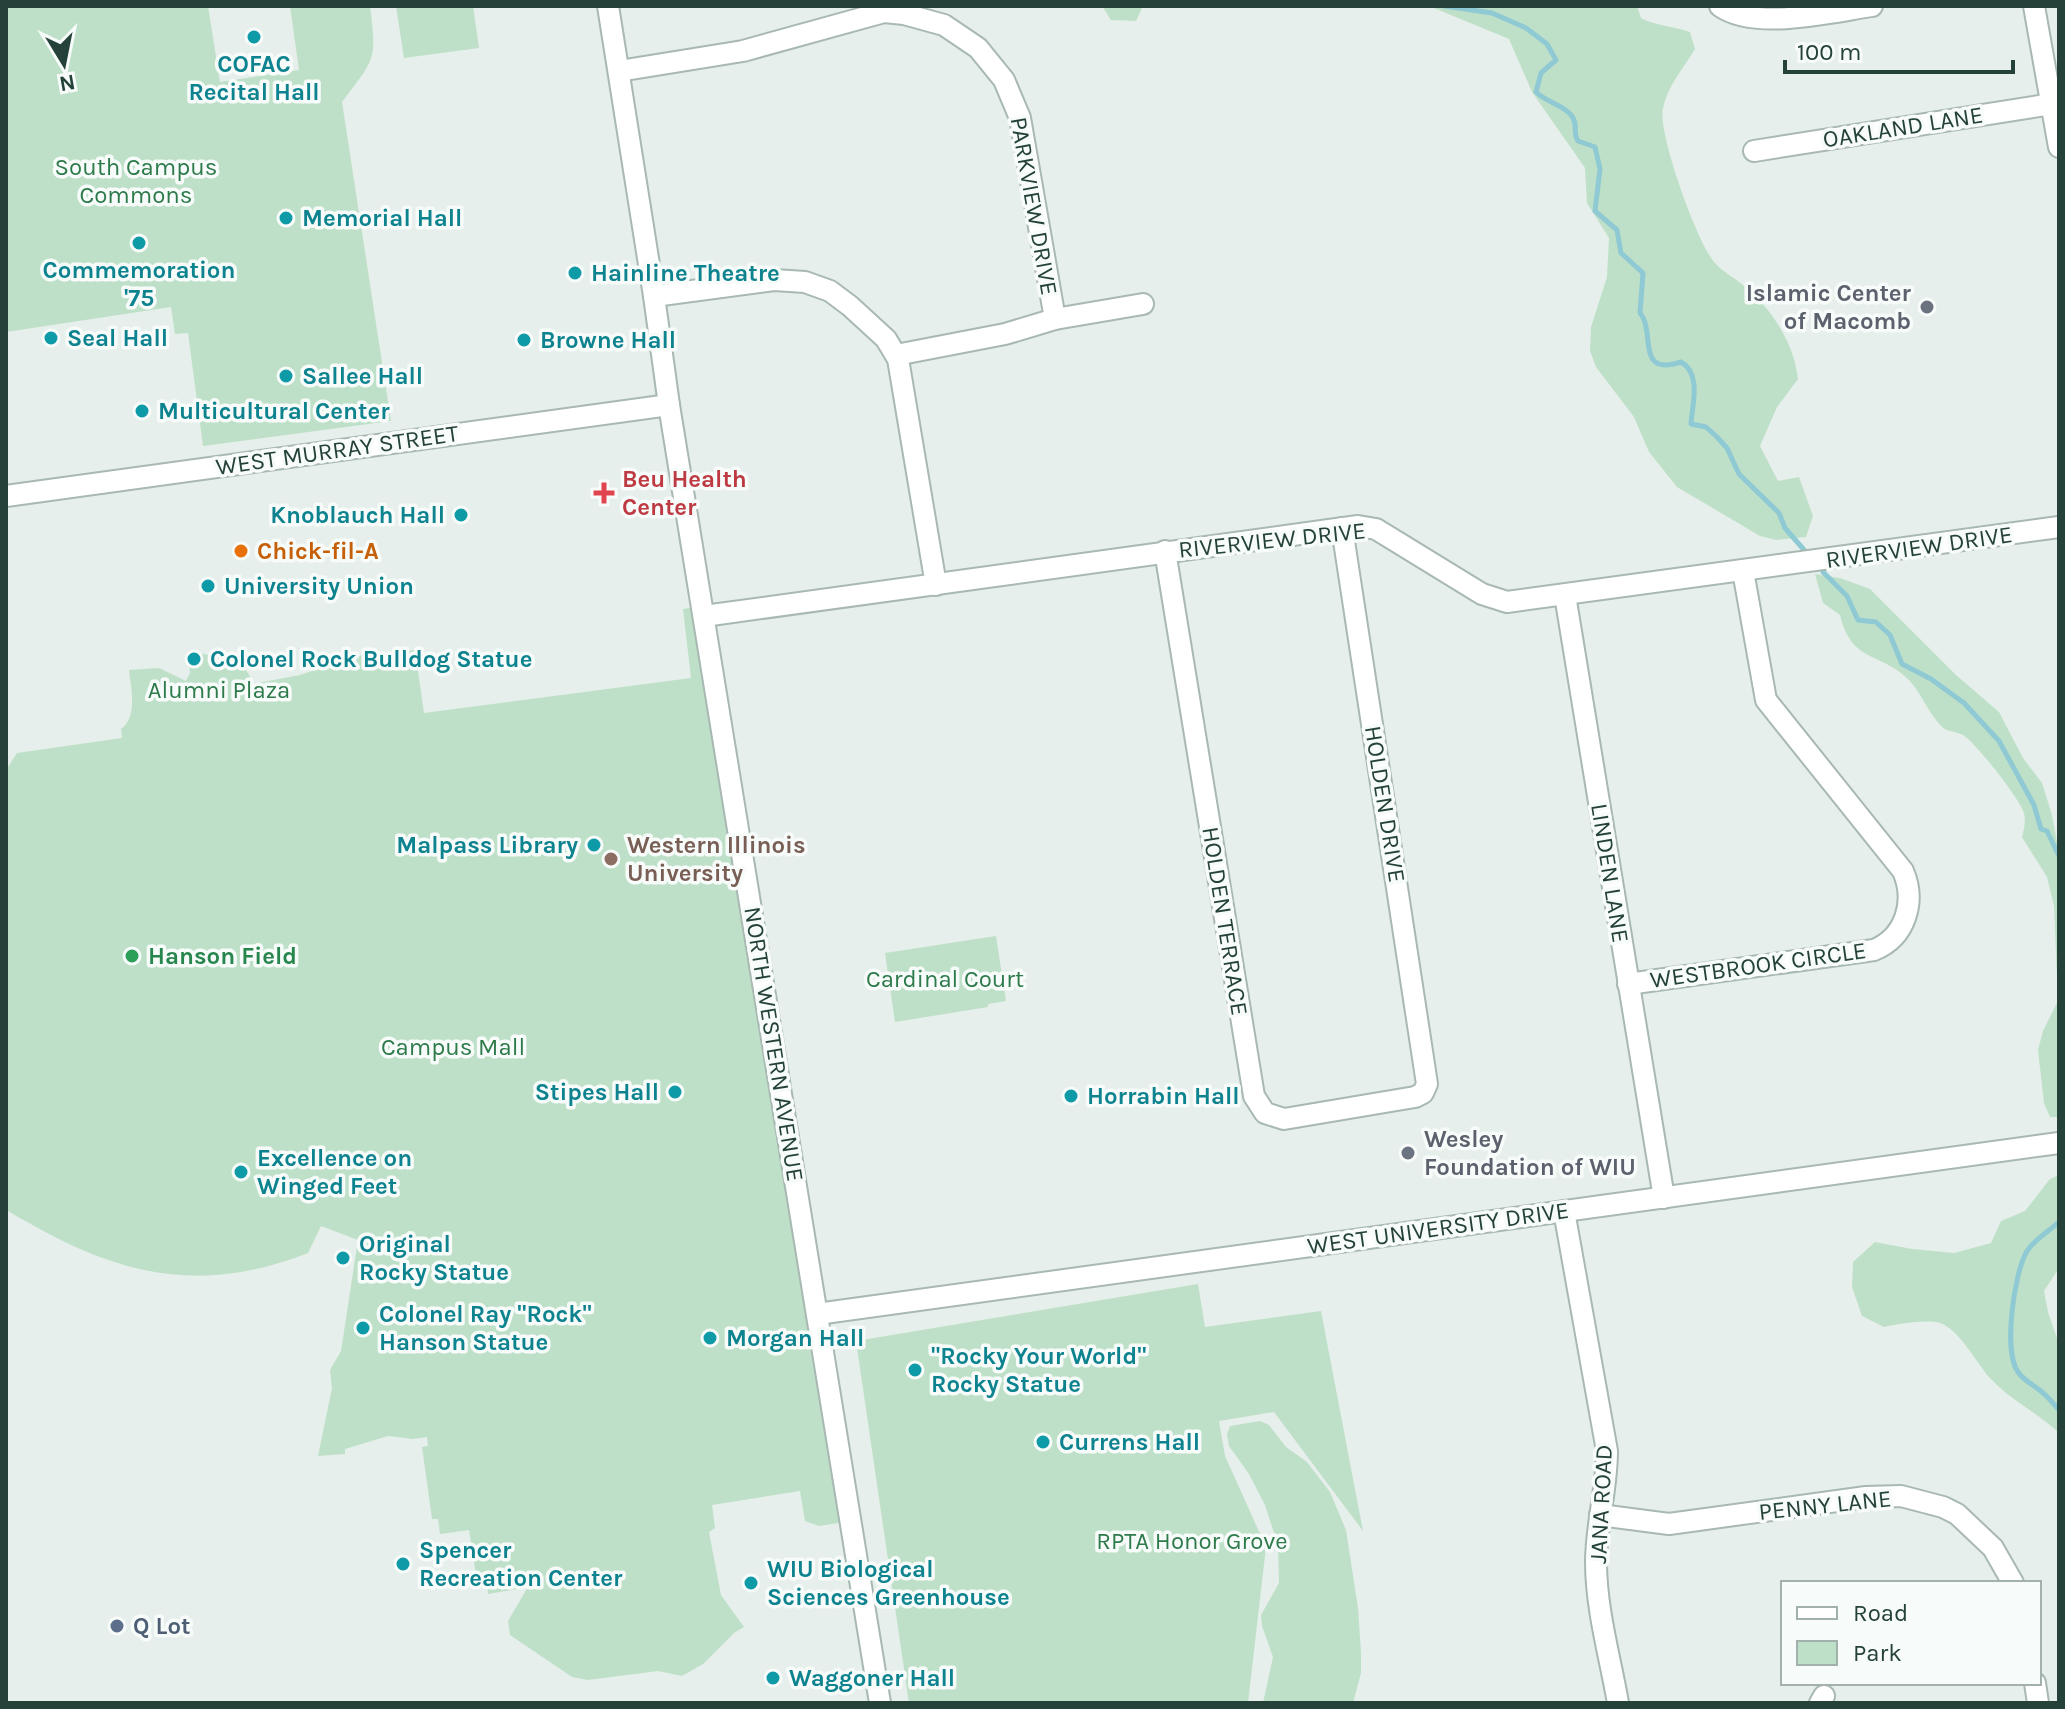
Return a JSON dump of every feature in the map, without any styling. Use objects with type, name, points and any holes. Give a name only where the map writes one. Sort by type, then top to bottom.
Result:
[{"type":"street","name":"NORTH WESTERN AVENUE","points":[[608,6],[669,405],[880,1703]]},
{"type":"street","points":[[1720,6],[1751,19],[1872,6]]},
{"type":"street","points":[[2034,6],[2059,147]]},
{"type":"street","name":"PARKVIEW DRIVE","points":[[619,71],[743,51],[884,12],[925,18],[962,36],[992,63],[1014,98],[1055,319]]},
{"type":"street","name":"OAKLAND LANE","points":[[1754,151],[2052,104]]},
{"type":"street","points":[[654,296],[774,280],[805,282],[830,291],[886,339],[896,355],[936,585]]},
{"type":"street","points":[[896,355],[1005,334],[1055,319],[1143,304]]},
{"type":"street","name":"WEST MURRAY STREET","points":[[6,496],[669,405]]},
{"type":"street","name":"RIVERVIEW DRIVE","points":[[704,616],[1358,526],[1376,529],[1494,600],[1507,602],[2059,527]]},
{"type":"street","name":"HOLDEN DRIVE","points":[[1342,528],[1428,1080]]},
{"type":"street","name":"HOLDEN TERRACE","points":[[1165,551],[1256,1102],[1271,1116],[1284,1119],[1415,1097],[1423,1093],[1428,1080]]},
{"type":"street","name":"WESTBROOK CIRCLE","points":[[1628,984],[1874,950],[1890,942],[1908,913],[1910,891],[1903,871],[1766,700],[1743,571]]},
{"type":"street","name":"LINDEN LANE","points":[[1565,595],[1664,1198]]},
{"type":"street","name":"WEST UNIVERSITY DRIVE","points":[[817,1314],[2059,1143]]},
{"type":"street","name":"JANA ROAD","points":[[1564,1211],[1605,1430],[1607,1473],[1596,1553],[1598,1591],[1618,1703]]},
{"type":"street","name":"PENNY LANE","points":[[1600,1515],[1669,1524],[1866,1497],[1901,1496],[1957,1514],[1993,1548],[2012,1581]]},
{"type":"green space","name":"South Campus Commons","points":[[6,6],[208,6],[220,82],[299,70],[290,6],[370,6],[371,58],[342,102],[391,421],[203,446],[188,333],[175,334],[171,307],[6,332]]},
{"type":"green space","points":[[396,6],[473,6],[479,48],[404,58]]},
{"type":"green space","points":[[1102,6],[1142,8],[1136,21],[1111,20]]},
{"type":"green space","points":[[1429,6],[1637,6],[1641,18],[1690,32],[1695,49],[1672,84],[1663,108],[1666,140],[1680,188],[1708,252],[1718,266],[1764,305],[1792,353],[1798,379],[1777,407],[1760,446],[1778,481],[1799,477],[1813,516],[1806,537],[1776,540],[1760,536],[1677,487],[1649,452],[1634,417],[1596,367],[1590,351],[1591,327],[1607,277],[1609,238],[1587,203],[1585,168],[1532,92],[1509,39]]},
{"type":"green space","points":[[1815,574],[1840,578],[1870,589],[1956,675],[1999,712],[2023,758],[2042,783],[2059,853],[2059,1117],[2050,1117],[2044,1103],[2038,1050],[2043,1031],[2058,1001],[2054,906],[2047,877],[2022,837],[2024,813],[1987,760],[1963,735],[1941,726],[1909,680],[1852,642],[1840,615],[1823,603]]},
{"type":"green space","points":[[703,606],[851,1521],[819,1526],[805,1521],[800,1491],[712,1505],[715,1528],[709,1532],[721,1595],[744,1627],[703,1664],[682,1676],[658,1671],[588,1680],[572,1677],[510,1635],[508,1621],[528,1587],[488,1594],[487,1587],[478,1588],[469,1530],[440,1534],[438,1519],[432,1519],[422,1447],[428,1446],[427,1437],[388,1436],[345,1449],[345,1454],[318,1456],[332,1388],[330,1370],[341,1351],[358,1240],[321,1226],[308,1253],[266,1267],[227,1274],[189,1276],[153,1272],[117,1263],[82,1250],[8,1211],[6,770],[17,753],[122,738],[121,729],[132,710],[129,670],[159,668],[186,681],[190,673],[189,662],[199,653],[232,660],[244,668],[253,684],[300,675],[356,656],[415,650],[424,713],[691,678],[683,609]]},
{"type":"green space","name":"Cardinal Court","points":[[996,936],[1006,1001],[988,1004],[988,1007],[895,1022],[885,953]]},
{"type":"green space","points":[[2059,1175],[2059,1268],[2044,1291],[2059,1344],[2059,1433],[1998,1386],[1947,1327],[1928,1322],[1884,1327],[1862,1316],[1852,1287],[1853,1262],[1875,1242],[1954,1253],[1991,1243],[2001,1221],[2025,1211],[2050,1179]]},
{"type":"green space","name":"RPTA Honor Grove","points":[[1198,1284],[1205,1327],[1321,1311],[1363,1531],[1274,1412],[1219,1421],[1225,1456],[1266,1547],[1248,1703],[909,1703],[856,1341]]},
{"type":"green space","points":[[1260,1421],[1269,1425],[1286,1447],[1307,1462],[1330,1492],[1346,1530],[1361,1652],[1361,1673],[1353,1703],[1263,1703],[1273,1657],[1261,1615],[1279,1583],[1278,1545],[1265,1505],[1249,1474],[1229,1446],[1227,1434],[1230,1426]]},
{"type":"waterway","points":[[1444,6],[1492,13],[1526,28],[1547,44],[1556,60],[1541,73],[1536,92],[1568,112],[1575,122],[1578,141],[1595,147],[1600,169],[1595,211],[1617,230],[1621,253],[1643,273],[1640,313],[1652,358],[1657,363],[1667,365],[1681,362],[1688,367],[1694,382],[1691,424],[1706,427],[1727,448],[1739,474],[1779,513],[1785,528],[1805,551]]},
{"type":"waterway","points":[[1823,572],[1847,596],[1858,620],[1876,622],[1890,635],[1902,664],[1931,679],[1964,703],[1999,741],[2034,805],[2041,829],[2047,831],[2059,856]]},
{"type":"waterway","points":[[2059,1222],[2038,1239],[2022,1262],[2014,1293],[2011,1330],[2011,1347],[2018,1372],[2059,1410]]},
{"type":"place","name":"COFAC Recital Hall","points":[[254,37]]},
{"type":"place","name":"Memorial Hall","points":[[286,218]]},
{"type":"place","name":"Commemoration '75","points":[[139,243]]},
{"type":"place","name":"Hainline Theatre","points":[[575,273]]},
{"type":"place","name":"Islamic Center of Macomb","points":[[1927,307]]},
{"type":"place","name":"Seal Hall","points":[[51,338]]},
{"type":"place","name":"Browne Hall","points":[[524,340]]},
{"type":"place","name":"Sallee Hall","points":[[286,376]]},
{"type":"place","name":"Multicultural Center","points":[[142,411]]},
{"type":"place","name":"Beu Health Center","points":[[604,493]]},
{"type":"place","name":"Knoblauch Hall","points":[[461,515]]},
{"type":"place","name":"Chick-fil-A","points":[[241,551]]},
{"type":"place","name":"University Union","points":[[208,586]]},
{"type":"place","name":"Colonel Rock Bulldog Statue","points":[[194,659]]},
{"type":"place","name":"Malpass Library","points":[[594,845]]},
{"type":"place","name":"Western Illinois University","points":[[611,859]]},
{"type":"place","name":"Hanson Field","points":[[132,956]]},
{"type":"place","name":"Stipes Hall","points":[[675,1092]]},
{"type":"place","name":"Horrabin Hall","points":[[1071,1096]]},
{"type":"place","name":"Wesley Foundation of WIU","points":[[1408,1153]]},
{"type":"place","name":"Excellence on Winged Feet","points":[[241,1172]]},
{"type":"place","name":"Original Rocky Statue","points":[[343,1258]]},
{"type":"place","name":"Colonel Ray \"Rock\" Hanson Statue","points":[[363,1328]]},
{"type":"place","name":"Morgan Hall","points":[[710,1338]]},
{"type":"place","name":"\"Rocky Your World\" Rocky Statue","points":[[915,1370]]},
{"type":"place","name":"Currens Hall","points":[[1043,1442]]},
{"type":"place","name":"Spencer Recreation Center","points":[[403,1564]]},
{"type":"place","name":"WIU Biological Sciences Greenhouse","points":[[751,1583]]},
{"type":"place","name":"Q Lot","points":[[117,1626]]},
{"type":"place","name":"Waggoner Hall","points":[[773,1678]]},
{"type":"park label","name":"Alumni Plaza","points":[[219,690]]},
{"type":"park label","name":"Campus Mall","points":[[453,1047]]}]
